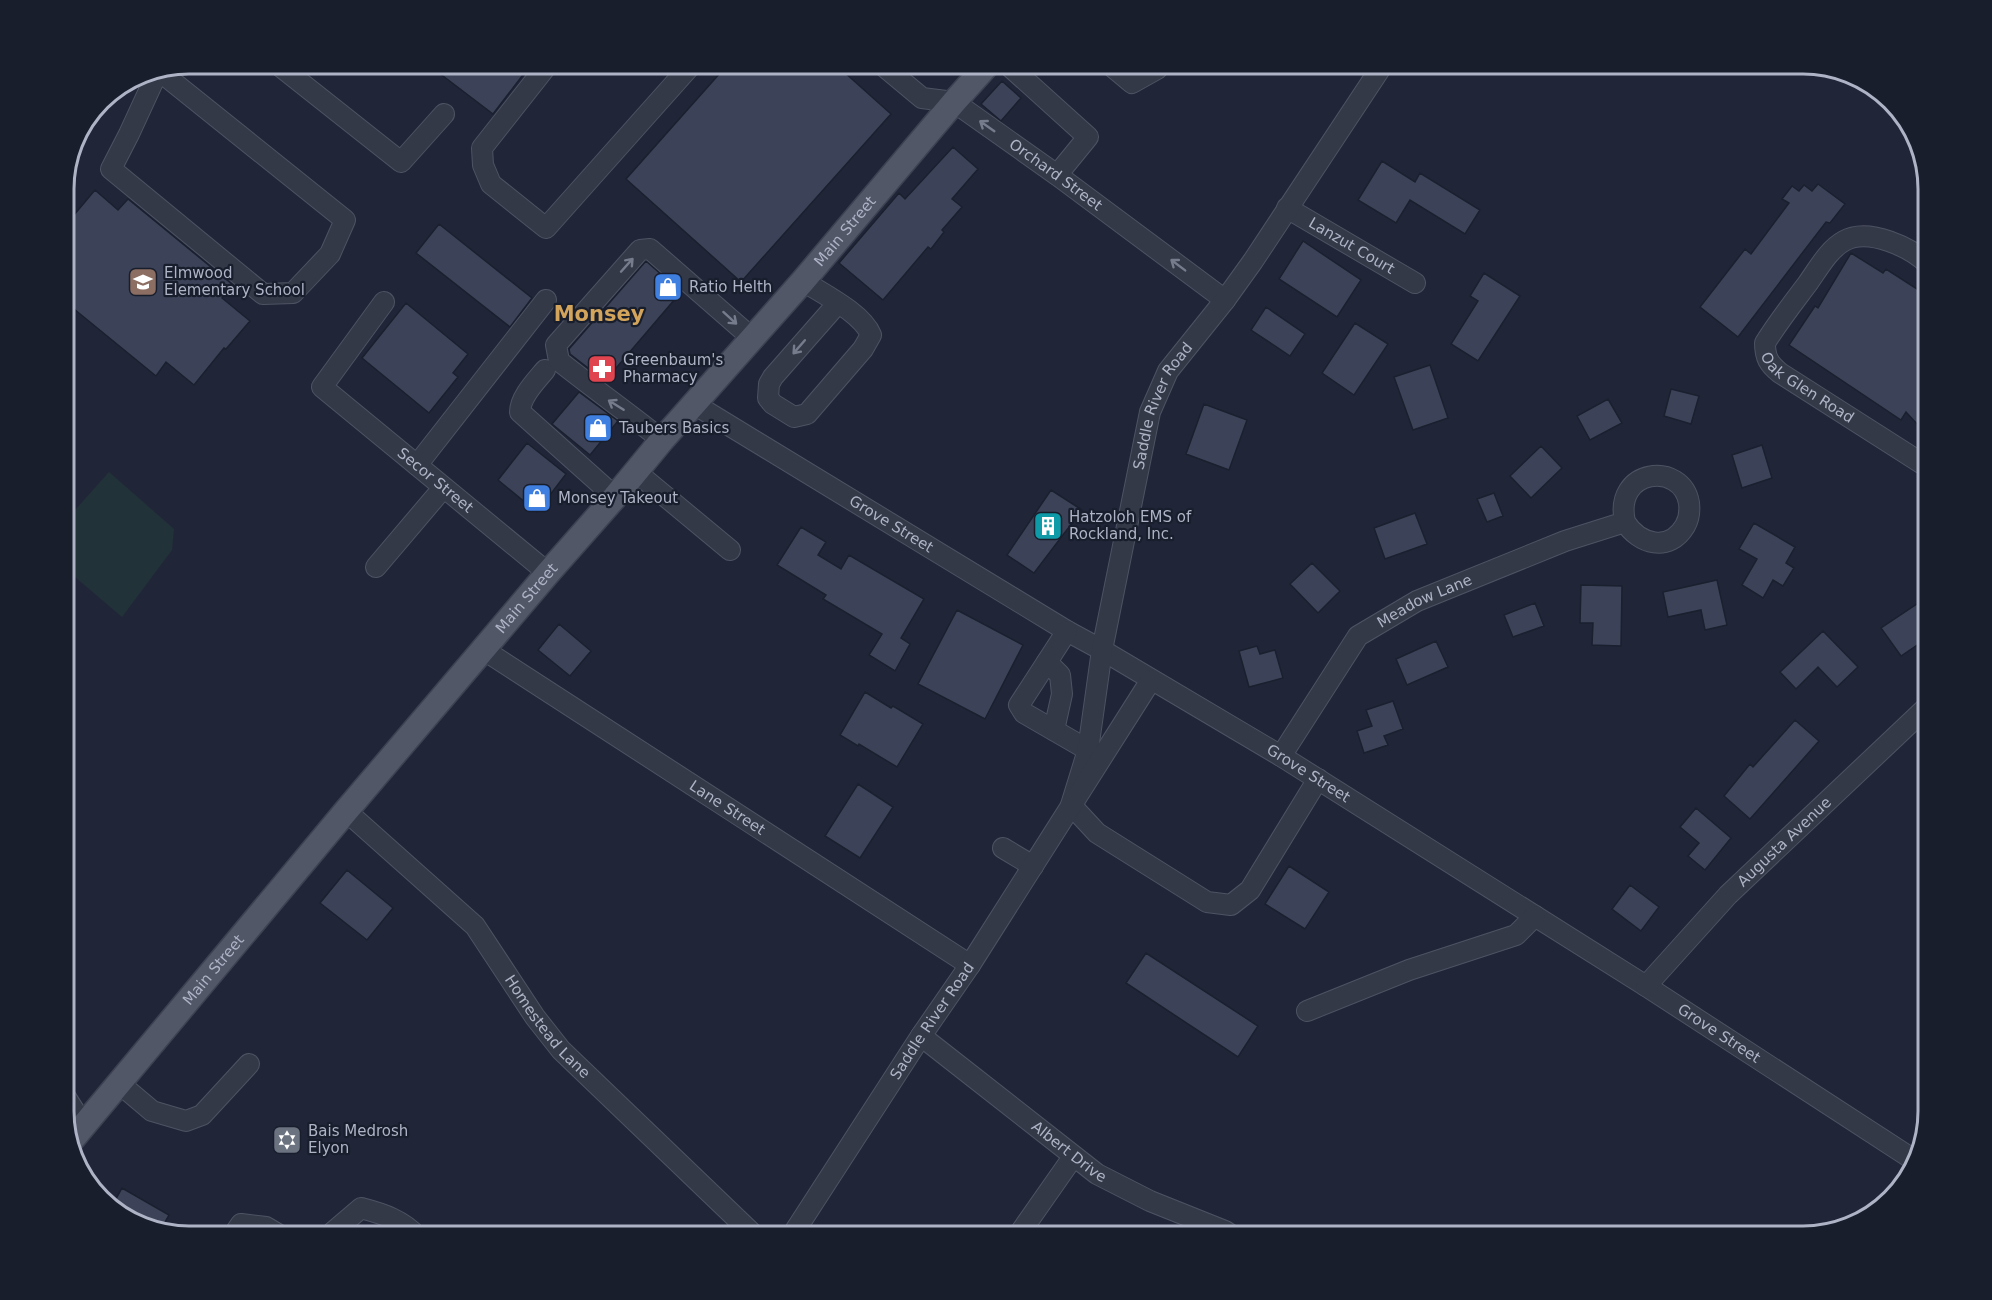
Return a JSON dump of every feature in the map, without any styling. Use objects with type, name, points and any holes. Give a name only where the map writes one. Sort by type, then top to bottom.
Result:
[{"type":"main road","name":"Main Street","points":[[77,1134],[548,573],[803,281],[979,74]]},
{"type":"street","points":[[290,74],[401,162],[444,114]]},
{"type":"street","points":[[541,74],[482,148],[483,165],[491,184],[546,228],[683,74]]},
{"type":"street","name":"Orchard Street","points":[[893,74],[922,98],[954,102],[1057,175],[1225,300]]},
{"type":"street","points":[[1018,74],[1088,137],[1057,175]]},
{"type":"street","points":[[1121,74],[1132,83],[1148,74]]},
{"type":"street","name":"Saddle River Road","points":[[1071,805],[1088,750],[1102,650],[1150,412],[1168,371],[1225,300],[1377,74]]},
{"type":"street","points":[[155,79],[111,169],[263,294],[293,293],[330,254],[345,220],[166,76]]},
{"type":"street","name":"Lanzut Court","points":[[1287,208],[1415,283]]},
{"type":"street","name":"Oak Glen Road","points":[[1918,257],[1906,248],[1883,240],[1863,236],[1845,240],[1830,252],[1765,343],[1765,356],[1780,374],[1918,461]]},
{"type":"street","points":[[662,440],[559,361],[556,345],[640,250],[650,249],[752,338]]},
{"type":"street","points":[[803,281],[838,303],[868,327],[871,335],[863,349],[807,414],[794,417],[773,404],[768,398],[769,384],[838,303]]},
{"type":"street","points":[[417,465],[546,300]]},
{"type":"street","name":"Secor Street","points":[[384,302],[322,387],[548,573]]},
{"type":"street","points":[[545,370],[526,395],[520,412],[615,497]]},
{"type":"street","name":"Grove Street","points":[[694,404],[1067,631],[1281,756],[1646,986],[1909,1157]]},
{"type":"street","points":[[636,472],[730,550]]},
{"type":"street","points":[[376,567],[443,488]]},
{"type":"street","name":"Meadow Lane","points":[[1281,756],[1358,636],[1417,601],[1565,541],[1625,522]]},
{"type":"street","points":[[1067,631],[1018,705],[1024,713],[1088,750]]},
{"type":"street","name":"Lane Street","points":[[484,650],[970,965]]},
{"type":"street","points":[[1047,662],[1060,675],[1062,694],[1054,730]]},
{"type":"street","name":"Saddle River Road","points":[[798,1226],[921,1036],[970,965],[1150,680]]},
{"type":"street","name":"Augusta Avenue","points":[[1646,986],[1728,895],[1918,715]]},
{"type":"street","points":[[1071,805],[1097,833],[1127,852],[1207,902],[1231,905],[1250,890],[1318,779]]},
{"type":"street","name":"Homestead Lane","points":[[346,811],[475,926],[561,1050],[745,1226]]},
{"type":"street","points":[[1003,848],[1033,866]]},
{"type":"street","points":[[1307,1011],[1409,970],[1516,935],[1535,916]]},
{"type":"street","name":"Albert Drive","points":[[921,1036],[1097,1174],[1150,1201],[1212,1226]]},
{"type":"street","points":[[120,1084],[152,1111],[186,1121],[202,1116],[249,1064]]},
{"type":"street","points":[[1025,1226],[1073,1157]]},
{"type":"street","points":[[340,1226],[362,1208],[388,1215],[405,1226]]},
{"type":"street","points":[[240,1226],[241,1224],[258,1226]]},
{"type":"shaded area","points":[[109,472],[174,529],[172,550],[122,617],[74,576],[74,511]]},
{"type":"building","points":[[440,74],[524,74],[493,114]]},
{"type":"building","points":[[719,74],[846,74],[891,114],[741,282],[626,179]]},
{"type":"building","points":[[1002,81],[1021,98],[1001,121],[981,104]]},
{"type":"building","points":[[953,147],[978,169],[952,199],[962,207],[942,230],[944,232],[931,249],[928,247],[883,300],[839,263],[899,193],[905,199]]},
{"type":"building","points":[[1382,161],[1415,182],[1420,173],[1480,210],[1465,234],[1410,200],[1396,223],[1358,200]]},
{"type":"building","points":[[1818,184],[1845,204],[1830,223],[1826,222],[1738,337],[1700,307],[1745,249],[1751,254],[1789,203],[1782,199],[1792,186],[1799,191],[1804,185],[1812,191]]},
{"type":"building","points":[[95,190],[118,210],[128,199],[233,285],[222,298],[250,321],[194,385],[166,362],[156,376],[74,309],[74,215]]},
{"type":"building","points":[[439,224],[532,298],[510,327],[416,253]]},
{"type":"building","points":[[1303,241],[1361,280],[1337,317],[1279,279]]},
{"type":"building","points":[[1851,253],[1883,273],[1886,269],[1918,290],[1918,425],[1906,412],[1901,420],[1789,345],[1815,306],[1818,308]]},
{"type":"building","points":[[646,261],[681,292],[605,381],[570,354],[569,349]]},
{"type":"building","points":[[1484,273],[1520,296],[1478,361],[1451,344],[1478,301],[1470,296]]},
{"type":"building","points":[[406,303],[468,354],[453,373],[458,377],[429,413],[362,358]]},
{"type":"building","points":[[1266,307],[1305,334],[1290,356],[1251,330]]},
{"type":"building","points":[[1355,323],[1388,344],[1354,395],[1322,373]]},
{"type":"building","points":[[1430,365],[1448,418],[1413,430],[1394,377]]},
{"type":"building","points":[[1671,389],[1699,396],[1691,424],[1664,416]]},
{"type":"building","points":[[579,392],[618,421],[590,455],[552,424]]},
{"type":"building","points":[[1608,399],[1622,423],[1590,440],[1577,416]]},
{"type":"building","points":[[1204,404],[1247,420],[1229,470],[1186,454]]},
{"type":"building","points":[[527,443],[566,474],[537,512],[498,480]]},
{"type":"building","points":[[1762,445],[1772,478],[1742,488],[1732,455]]},
{"type":"building","points":[[1541,446],[1562,468],[1531,498],[1510,476]]},
{"type":"building","name":"Hatzoloh EMS of Rockland, Inc.","points":[[1051,490],[1082,510],[1034,573],[1007,555]]},
{"type":"building","points":[[1494,493],[1503,516],[1487,522],[1477,499]]},
{"type":"building","points":[[1415,513],[1427,544],[1385,559],[1374,528]]},
{"type":"building","points":[[1754,523],[1795,547],[1786,563],[1794,568],[1783,586],[1773,580],[1763,598],[1742,585],[1757,559],[1739,549]]},
{"type":"building","points":[[801,527],[826,542],[818,555],[841,569],[849,555],[924,599],[901,638],[910,644],[895,671],[869,655],[882,634],[823,599],[826,595],[777,565]]},
{"type":"building","points":[[1312,563],[1340,591],[1318,613],[1290,584]]},
{"type":"building","points":[[1717,580],[1727,625],[1705,630],[1701,610],[1668,617],[1663,592]]},
{"type":"building","points":[[1581,585],[1622,586],[1621,646],[1592,645],[1593,623],[1580,623]]},
{"type":"building","points":[[1535,603],[1544,626],[1513,637],[1504,615]]},
{"type":"building","points":[[1918,603],[1918,644],[1901,656],[1881,628]]},
{"type":"building","points":[[957,610],[1023,645],[985,719],[918,684]]},
{"type":"building","points":[[559,624],[591,651],[570,676],[538,650]]},
{"type":"building","points":[[1823,631],[1858,667],[1837,687],[1818,667],[1796,689],[1780,672]]},
{"type":"building","points":[[1436,641],[1448,667],[1407,685],[1396,659]]},
{"type":"building","points":[[1257,646],[1260,654],[1275,650],[1283,678],[1249,687],[1239,651]]},
{"type":"building","points":[[865,692],[923,724],[897,767],[840,735]]},
{"type":"building","points":[[1393,701],[1403,729],[1384,736],[1388,745],[1364,753],[1357,731],[1372,726],[1366,710]]},
{"type":"building","points":[[1795,720],[1819,741],[1750,819],[1724,796],[1750,764],[1753,767]]},
{"type":"building","points":[[858,784],[893,807],[860,858],[825,836]]},
{"type":"building","points":[[1696,808],[1731,838],[1705,870],[1688,856],[1699,843],[1680,827]]},
{"type":"building","points":[[1289,866],[1329,892],[1305,929],[1265,904]]},
{"type":"building","points":[[347,870],[393,908],[367,940],[320,903]]},
{"type":"building","points":[[1630,885],[1659,907],[1641,931],[1612,909]]},
{"type":"building","points":[[1146,953],[1258,1026],[1238,1057],[1126,983]]},
{"type":"building","points":[[122,1188],[169,1215],[164,1223],[138,1215],[115,1200]]},
{"type":"place","name":"Elmwood Elementary School","points":[[143,282]]},
{"type":"place","name":"Ratio Helth","points":[[668,287]]},
{"type":"place","name":"Greenbaum's Pharmacy","points":[[602,369]]},
{"type":"place","name":"Taubers Basics","points":[[598,428]]},
{"type":"place","name":"Monsey Takeout","points":[[537,498]]},
{"type":"place","name":"Hatzoloh EMS of Rockland, Inc.","points":[[1048,526]]},
{"type":"place","name":"Bais Medrosh Elyon","points":[[287,1140]]},
{"type":"district","name":"Monsey","points":[[599,314]]}]
